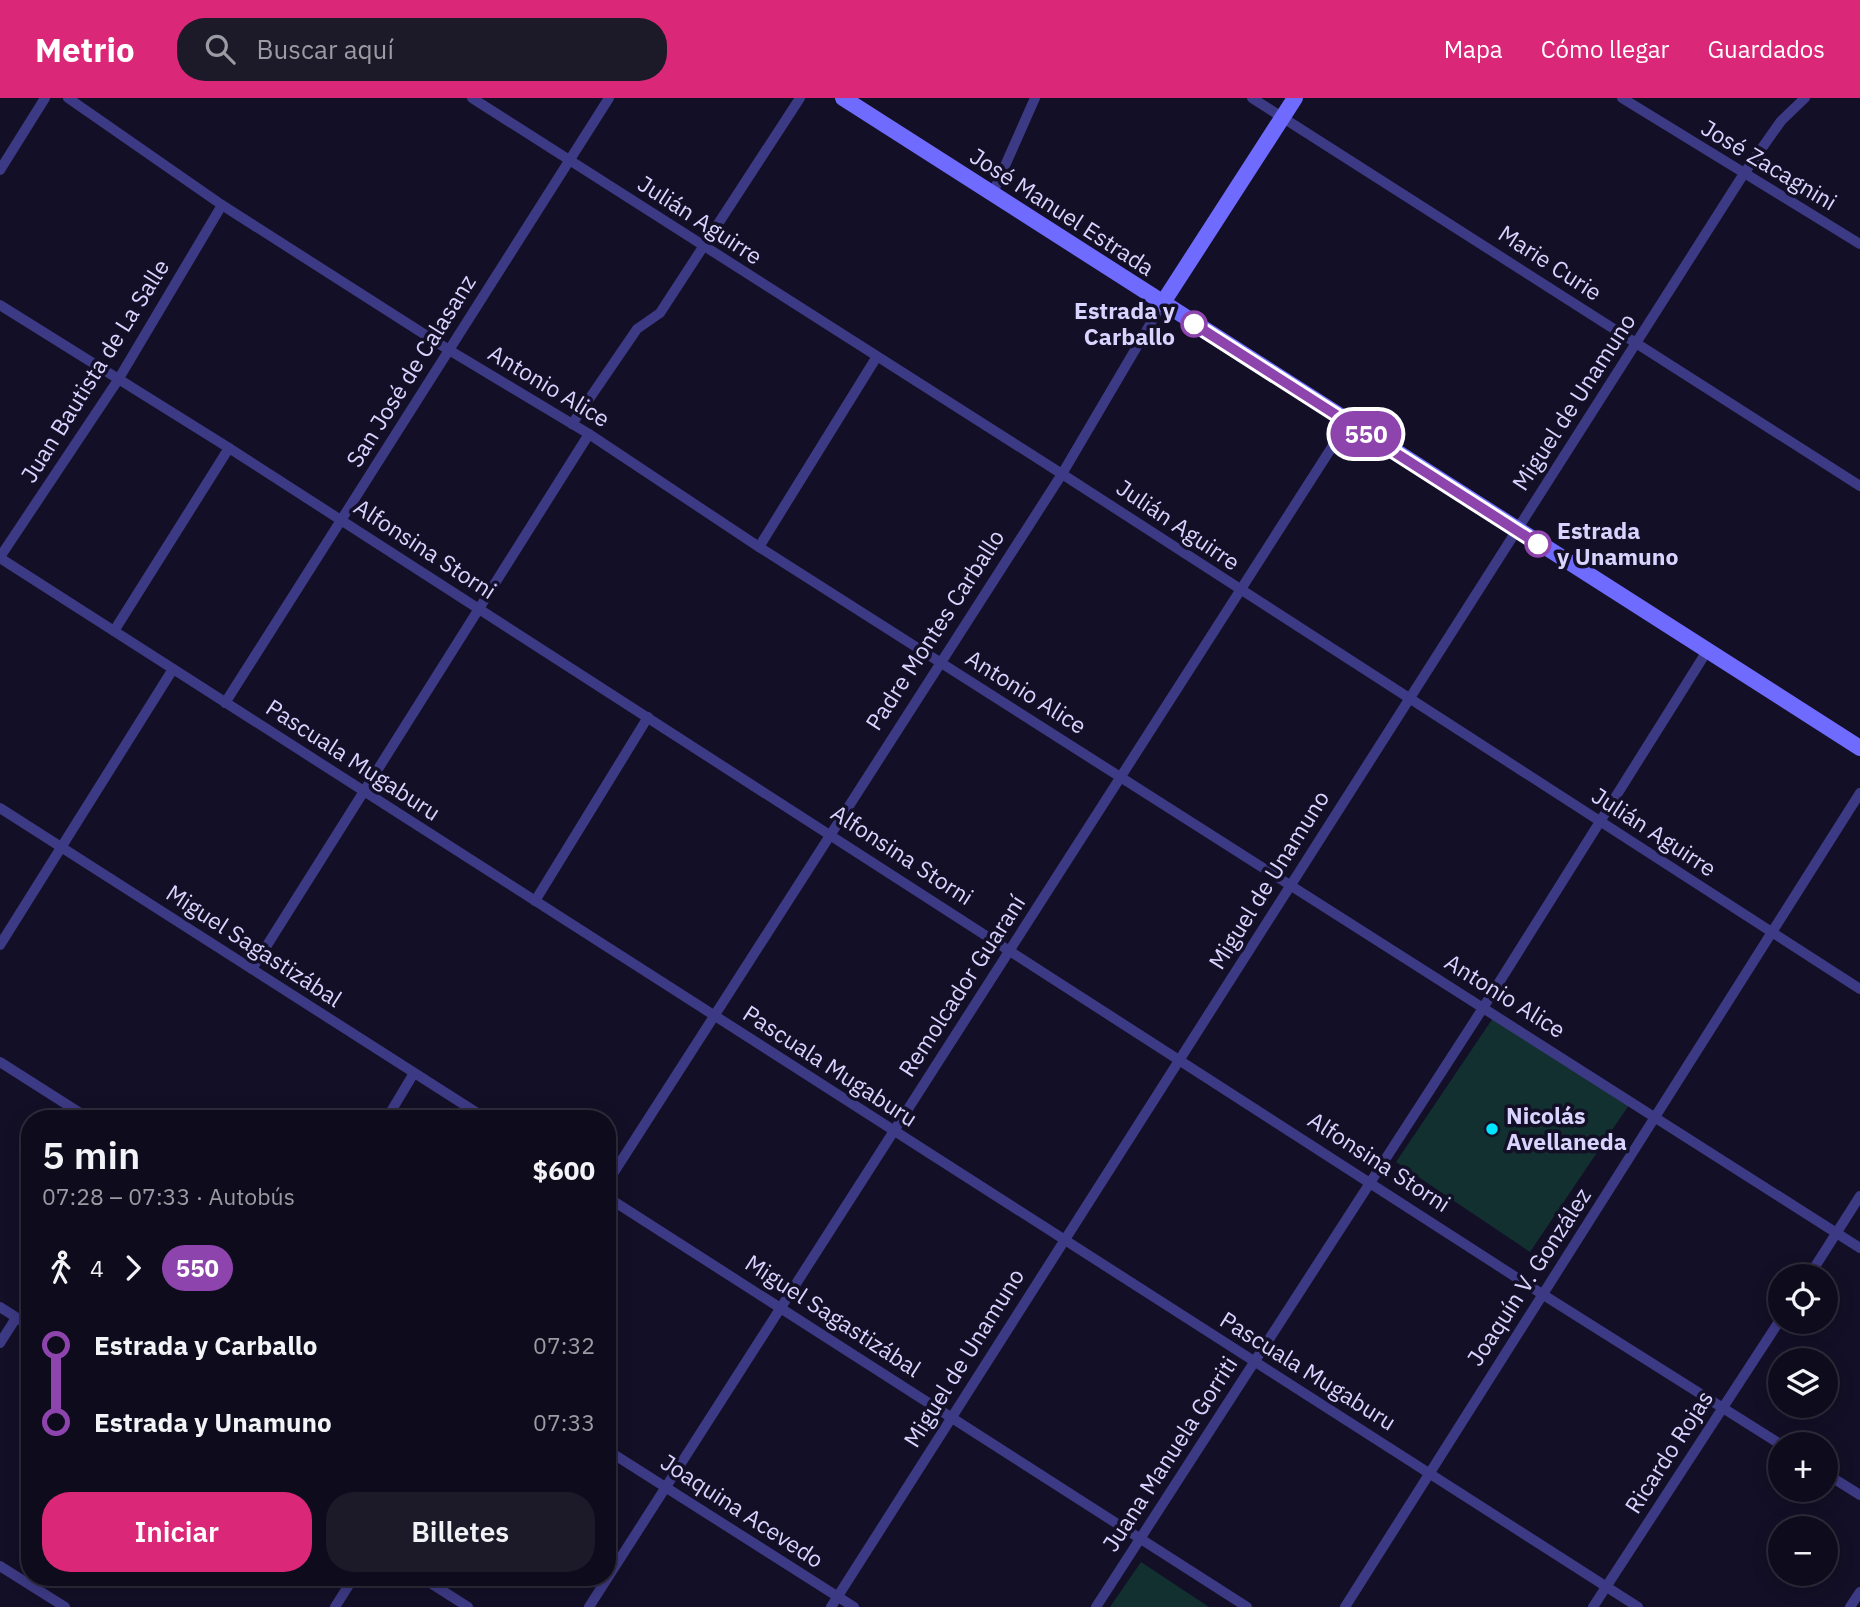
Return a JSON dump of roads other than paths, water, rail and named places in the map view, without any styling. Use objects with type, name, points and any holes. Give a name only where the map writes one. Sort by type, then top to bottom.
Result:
[{"type":"main road","name":"José Manuel Estrada","points":[[843,98],[1860,748]]},
{"type":"main road","name":"Padre Montes Carballo","points":[[1162,304],[1294,98]]},
{"type":"street","points":[[0,170],[45,98]]},
{"type":"street","name":"Antonio Alice","points":[[68,98],[222,205],[449,350],[589,434],[759,547],[1860,1248]]},
{"type":"street","name":"Julián Aguirre","points":[[472,98],[876,358],[1062,474],[1860,989]]},
{"type":"street","name":"San José de Calasanz","points":[[225,703],[609,98]]},
{"type":"street","points":[[572,425],[637,329],[660,313],[701,245],[800,98]]},
{"type":"street","points":[[992,195],[1035,98]]},
{"type":"street","name":"Marie Curie","points":[[1252,98],[1860,486]]},
{"type":"street","name":"José Zacagnini","points":[[1622,98],[1743,175],[1860,244]]},
{"type":"street","name":"Miguel de Unamuno","points":[[831,1607],[1743,175],[1781,121],[1805,98]]},
{"type":"street","name":"Juan Bautista de La Salle","points":[[0,557],[118,380],[222,205]]},
{"type":"street","name":"Padre Montes Carballo","points":[[616,1169],[1062,474],[1162,304]]},
{"type":"street","name":"Alfonsina Storni","points":[[0,305],[229,447],[1542,1294],[1768,1436]]},
{"type":"street","points":[[759,547],[876,358]]},
{"type":"street","name":"Remolcador Guaraní","points":[[616,1565],[1348,422]]},
{"type":"street","points":[[252,969],[589,434]]},
{"type":"street","points":[[114,631],[229,447]]},
{"type":"street","name":"Pascuala Mugaburu","points":[[0,557],[1638,1607]]},
{"type":"street","name":"Juana Manuela Gorriti","points":[[1096,1607],[1372,1182],[1707,651]]},
{"type":"street","points":[[0,945],[173,669]]},
{"type":"street","points":[[534,901],[648,717]]},
{"type":"street","name":"Joaquín V. González","points":[[1345,1607],[1860,793]]},
{"type":"street","name":"Miguel Sagastizábal","points":[[0,808],[472,1110]]},
{"type":"street","points":[[0,1062],[75,1110]]},
{"type":"street","points":[[392,1110],[414,1073]]},
{"type":"street","points":[[1817,1264],[1860,1196]]},
{"type":"street","name":"Miguel Sagastizábal","points":[[616,1203],[1247,1607]]},
{"type":"street","points":[[0,1307],[21,1321]]},
{"type":"street","points":[[0,1343],[16,1318]]},
{"type":"street","name":"Ricardo Rojas","points":[[1593,1607],[1771,1334]]},
{"type":"street","name":"Joaquina Acevedo","points":[[616,1456],[854,1607]]},
{"type":"street","points":[[1838,1481],[1860,1495]]},
{"type":"street","points":[[0,1566],[21,1579]]},
{"type":"street","points":[[32,1586],[65,1607]]},
{"type":"street","points":[[335,1607],[348,1586]]},
{"type":"street","points":[[435,1586],[468,1607]]},
{"type":"street","name":"Remolcador Guaraní","points":[[589,1607],[602,1586]]},
{"type":"street","points":[[1850,1607],[1860,1592]]},
{"type":"place","name":"Estrada y Carballo","points":[[1194,324]]},
{"type":"place","name":"Estrada y Unamuno","points":[[1538,544]]},
{"type":"place","name":"Nicolás Avellaneda","points":[[1492,1129]]}]
